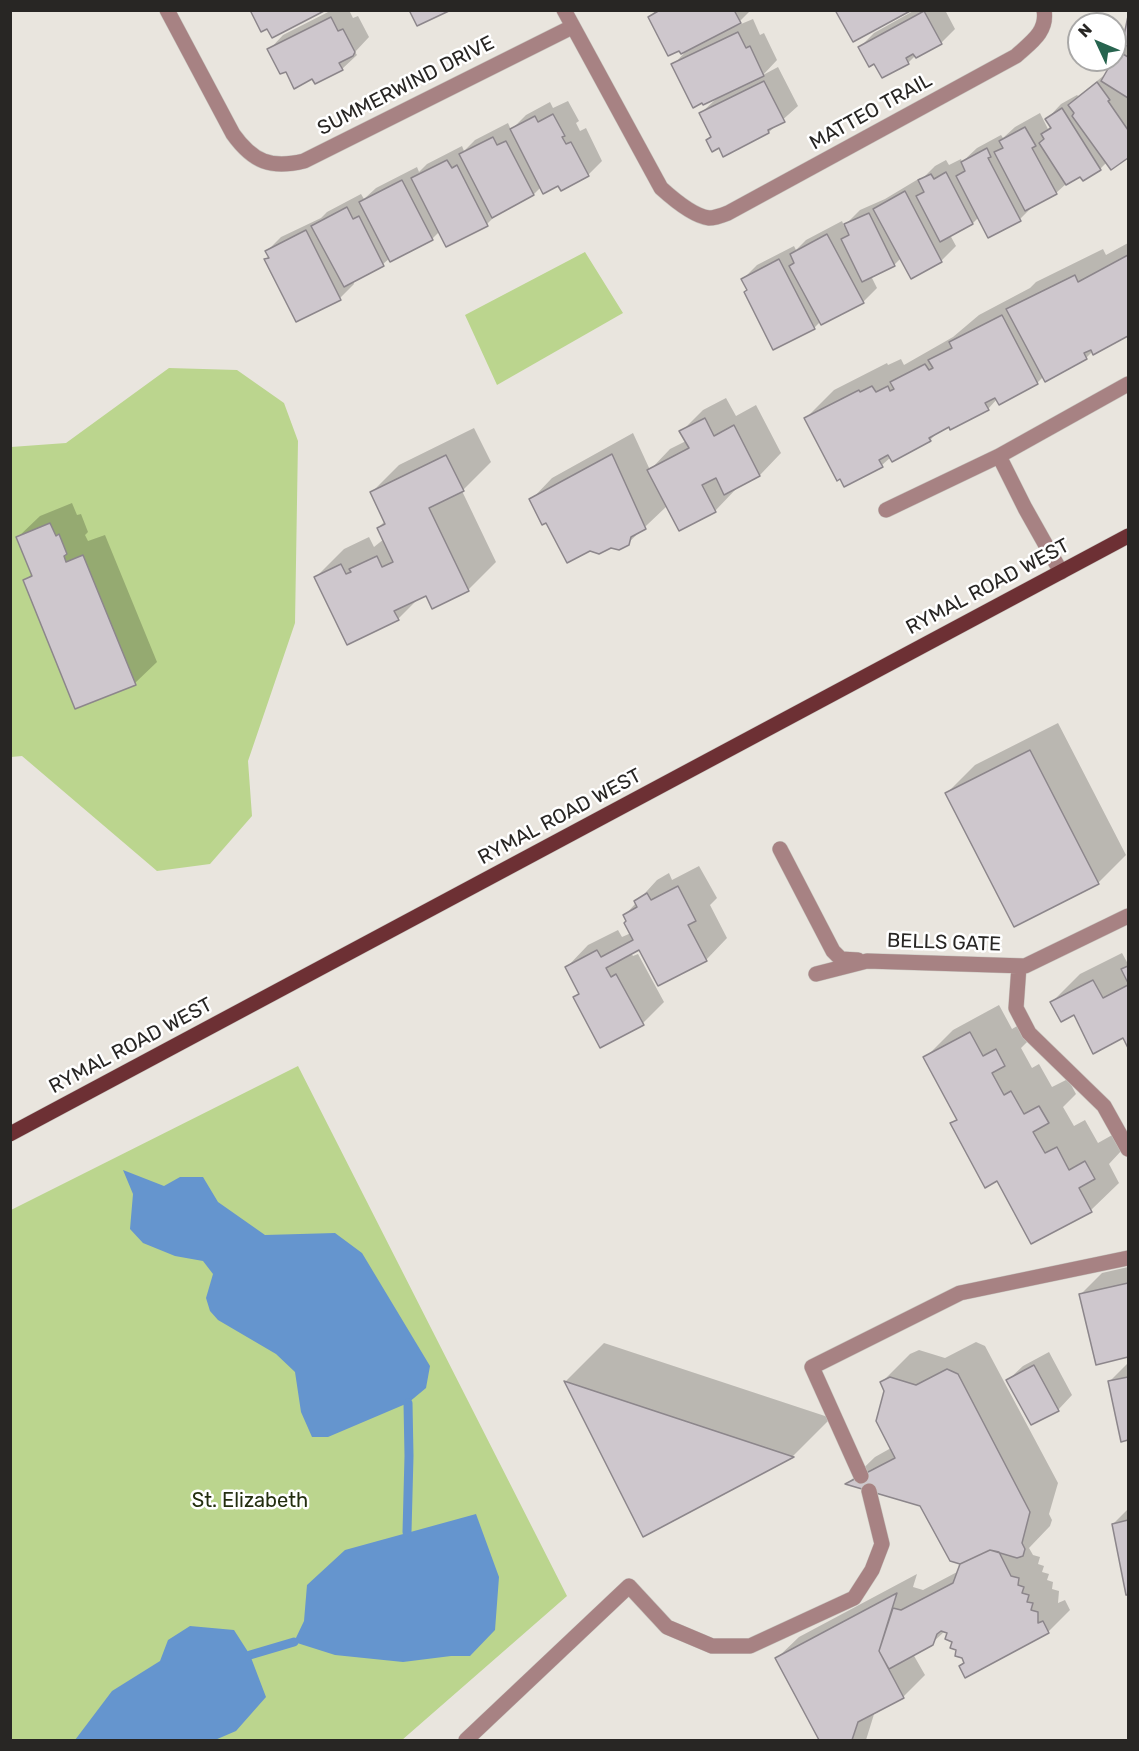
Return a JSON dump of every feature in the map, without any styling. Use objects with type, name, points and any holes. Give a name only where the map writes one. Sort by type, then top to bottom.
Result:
[{"type":"main road","name":"RYMAL ROAD WEST","points":[[10,1134],[1128,536]]},
{"type":"street","name":"SUMMERWIND DRIVE","points":[[166,10],[233,134],[243,148],[256,158],[271,164],[288,165],[304,160],[572,27]]},
{"type":"street","points":[[564,10],[572,27]]},
{"type":"street","name":"MATTEO TRAIL","points":[[572,27],[660,188],[673,200],[710,218],[728,213],[1016,56],[1040,34],[1046,18],[1044,10]]},
{"type":"street","points":[[886,510],[999,456],[1128,384]]},
{"type":"street","points":[[999,456],[1024,508],[1061,572]]},
{"type":"street","name":"BELLS GATE","points":[[780,849],[833,951],[841,958],[867,961],[1019,966]]},
{"type":"street","points":[[1128,916],[1025,966],[1019,966],[1016,1008],[1029,1033],[1104,1106],[1128,1149]]},
{"type":"street","name":"BELLS GATE","points":[[816,974],[867,961]]},
{"type":"street","points":[[861,1476],[812,1367],[960,1293],[1128,1258]]},
{"type":"street","points":[[466,1740],[629,1586],[667,1627],[712,1646],[750,1646],[854,1598],[872,1570],[882,1544],[869,1491]]},
{"type":"green space","points":[[585,252],[623,313],[497,385],[465,315]]},
{"type":"green space","points":[[169,368],[237,370],[284,403],[298,441],[295,623],[248,761],[252,816],[210,864],[157,871],[22,756],[11,757],[11,447],[66,443]]},
{"type":"green space","name":"St. Elizabeth","points":[[298,1066],[567,1596],[402,1740],[11,1740],[11,1210]]},
{"type":"water","points":[[123,1170],[164,1186],[180,1177],[203,1177],[218,1202],[265,1235],[335,1233],[362,1253],[430,1366],[426,1388],[408,1403],[328,1437],[312,1437],[301,1412],[295,1372],[276,1354],[218,1320],[210,1311],[206,1298],[213,1274],[203,1261],[175,1256],[143,1243],[130,1229],[133,1194]]},
{"type":"water","points":[[476,1514],[499,1577],[495,1630],[470,1656],[403,1662],[335,1655],[294,1642],[304,1621],[307,1585],[345,1550]]},
{"type":"water","points":[[190,1626],[234,1630],[250,1655],[266,1697],[236,1731],[215,1740],[75,1740],[112,1691],[160,1661],[168,1640]]},
{"type":"building","points":[[250,10],[326,10],[272,38],[267,29],[261,32]]},
{"type":"building","points":[[409,10],[451,10],[417,26]]},
{"type":"building","points":[[660,10],[734,10],[741,23],[681,54],[679,51],[668,56],[648,17]]},
{"type":"building","points":[[835,10],[912,10],[853,42]]},
{"type":"building","points":[[924,11],[942,44],[916,58],[913,54],[906,58],[909,64],[882,78],[874,64],[869,67],[858,47]]},
{"type":"building","points":[[1128,16],[1128,46],[1127,46]]},
{"type":"building","points":[[331,17],[338,31],[343,29],[355,52],[353,56],[339,63],[343,70],[315,84],[312,79],[294,89],[286,72],[280,74],[267,49]]},
{"type":"building","points":[[738,32],[746,48],[750,46],[764,76],[693,108],[671,64]]},
{"type":"building","points":[[1128,57],[1128,98],[1101,81],[1106,72],[1127,72]]},
{"type":"building","points":[[764,81],[785,122],[723,157],[719,148],[712,152],[706,140],[711,137],[699,113]]},
{"type":"building","points":[[1097,82],[1128,130],[1128,158],[1111,170],[1072,116],[1074,113],[1068,105]]},
{"type":"building","points":[[1062,108],[1101,170],[1083,181],[1080,177],[1066,185],[1039,143],[1044,139],[1041,134],[1051,128],[1045,119]]},
{"type":"building","points":[[553,114],[565,136],[562,137],[566,144],[571,142],[589,176],[561,191],[558,186],[543,194],[510,129],[535,116],[538,122]]},
{"type":"building","points":[[1025,127],[1036,146],[1032,148],[1057,194],[1025,211],[994,152],[1003,148],[999,141]]},
{"type":"building","points":[[493,137],[497,145],[506,141],[534,195],[492,218],[459,154]]},
{"type":"building","points":[[987,148],[991,157],[988,158],[1021,221],[988,238],[956,176],[965,171],[961,162]]},
{"type":"building","points":[[447,160],[452,168],[457,165],[488,226],[446,247],[411,178]]},
{"type":"building","points":[[946,172],[973,224],[940,242],[916,196],[924,192],[918,180],[931,174],[934,179]]},
{"type":"building","points":[[402,180],[433,240],[390,262],[359,202]]},
{"type":"building","points":[[905,191],[942,262],[911,279],[873,209]]},
{"type":"building","points":[[347,207],[353,219],[359,216],[384,266],[344,287],[311,226]]},
{"type":"building","points":[[869,213],[895,266],[862,282],[841,239],[849,235],[844,224]]},
{"type":"building","points":[[306,230],[341,300],[296,322],[264,259],[269,258],[265,251]]},
{"type":"building","points":[[827,234],[864,303],[821,325],[789,266],[794,263],[790,254]]},
{"type":"building","points":[[1128,255],[1128,336],[1093,355],[1091,350],[1084,353],[1087,359],[1045,382],[1006,309],[1075,275],[1078,282]]},
{"type":"building","points":[[779,259],[815,329],[773,350],[744,292],[747,290],[741,279]]},
{"type":"building","points":[[1002,315],[1038,384],[999,405],[995,398],[985,403],[989,410],[950,430],[949,427],[929,438],[931,441],[892,462],[888,455],[879,460],[883,467],[844,487],[840,479],[837,481],[804,418],[859,390],[860,392],[872,386],[876,392],[888,386],[890,391],[894,389],[890,382],[925,364],[929,370],[933,368],[928,360],[952,348],[949,342]]},
{"type":"building","points":[[705,418],[714,436],[734,425],[760,476],[724,495],[716,478],[702,485],[716,512],[679,531],[647,470],[689,448],[679,431]]},
{"type":"building","points":[[612,454],[646,529],[631,537],[629,545],[619,550],[611,548],[599,554],[590,551],[567,563],[546,523],[542,525],[529,499]]},
{"type":"building","points":[[446,455],[464,491],[429,508],[469,591],[432,609],[426,596],[394,611],[399,620],[347,645],[314,577],[341,564],[346,574],[351,572],[349,569],[377,556],[382,567],[393,562],[377,528],[385,524],[370,492]]},
{"type":"building","points":[[50,523],[56,536],[59,534],[67,554],[64,556],[66,562],[83,555],[136,685],[75,709],[23,580],[32,576],[16,537]]},
{"type":"building","points":[[1030,750],[1099,884],[1014,927],[945,793]]},
{"type":"building","points":[[678,886],[696,921],[688,925],[707,961],[658,986],[639,950],[606,968],[611,977],[616,974],[644,1025],[600,1048],[573,997],[579,994],[565,967],[597,950],[601,957],[633,940],[624,923],[626,921],[623,915],[637,907],[634,901],[647,893],[651,900]]},
{"type":"building","points":[[1128,966],[1128,983],[1121,969]]},
{"type":"building","points":[[1093,980],[1103,998],[1128,985],[1128,1048],[1123,1038],[1093,1054],[1074,1015],[1061,1022],[1050,1002]]},
{"type":"building","points":[[970,1032],[983,1056],[996,1049],[1005,1066],[992,1073],[1004,1095],[1011,1091],[1024,1114],[1039,1106],[1049,1123],[1033,1132],[1045,1153],[1057,1147],[1069,1170],[1085,1161],[1095,1179],[1079,1188],[1092,1212],[1031,1244],[997,1181],[985,1188],[950,1123],[957,1120],[923,1057]]},
{"type":"building","points":[[1128,1283],[1128,1357],[1096,1365],[1079,1294]]},
{"type":"building","points":[[1034,1365],[1059,1411],[1031,1425],[1006,1380]]},
{"type":"building","points":[[947,1369],[958,1374],[1030,1512],[1022,1543],[1025,1549],[1023,1556],[1017,1558],[990,1550],[960,1564],[950,1561],[920,1506],[845,1484],[895,1458],[876,1421],[884,1391],[880,1382],[890,1377],[916,1385]]},
{"type":"building","points":[[1128,1377],[1128,1440],[1121,1442],[1108,1381]]},
{"type":"building","points":[[564,1381],[794,1457],[643,1537]]},
{"type":"building","points":[[1128,1520],[1128,1595],[1126,1595],[1112,1524]]},
{"type":"building","points":[[990,1550],[999,1552],[1011,1576],[1019,1578],[1018,1585],[1024,1587],[1022,1593],[1029,1595],[1027,1602],[1033,1603],[1031,1610],[1038,1612],[1038,1623],[1043,1621],[1049,1633],[965,1678],[959,1666],[964,1663],[962,1658],[955,1656],[956,1650],[950,1648],[952,1642],[945,1639],[947,1633],[941,1631],[937,1634],[933,1645],[889,1669],[879,1651],[893,1608],[901,1610],[953,1583],[960,1564]]},
{"type":"building","points":[[897,1593],[879,1651],[904,1698],[858,1722],[852,1740],[819,1740],[775,1658]]},
{"type":"waterway","points":[[407,1532],[408,1403]]},
{"type":"waterway","points":[[250,1655],[294,1642]]}]
